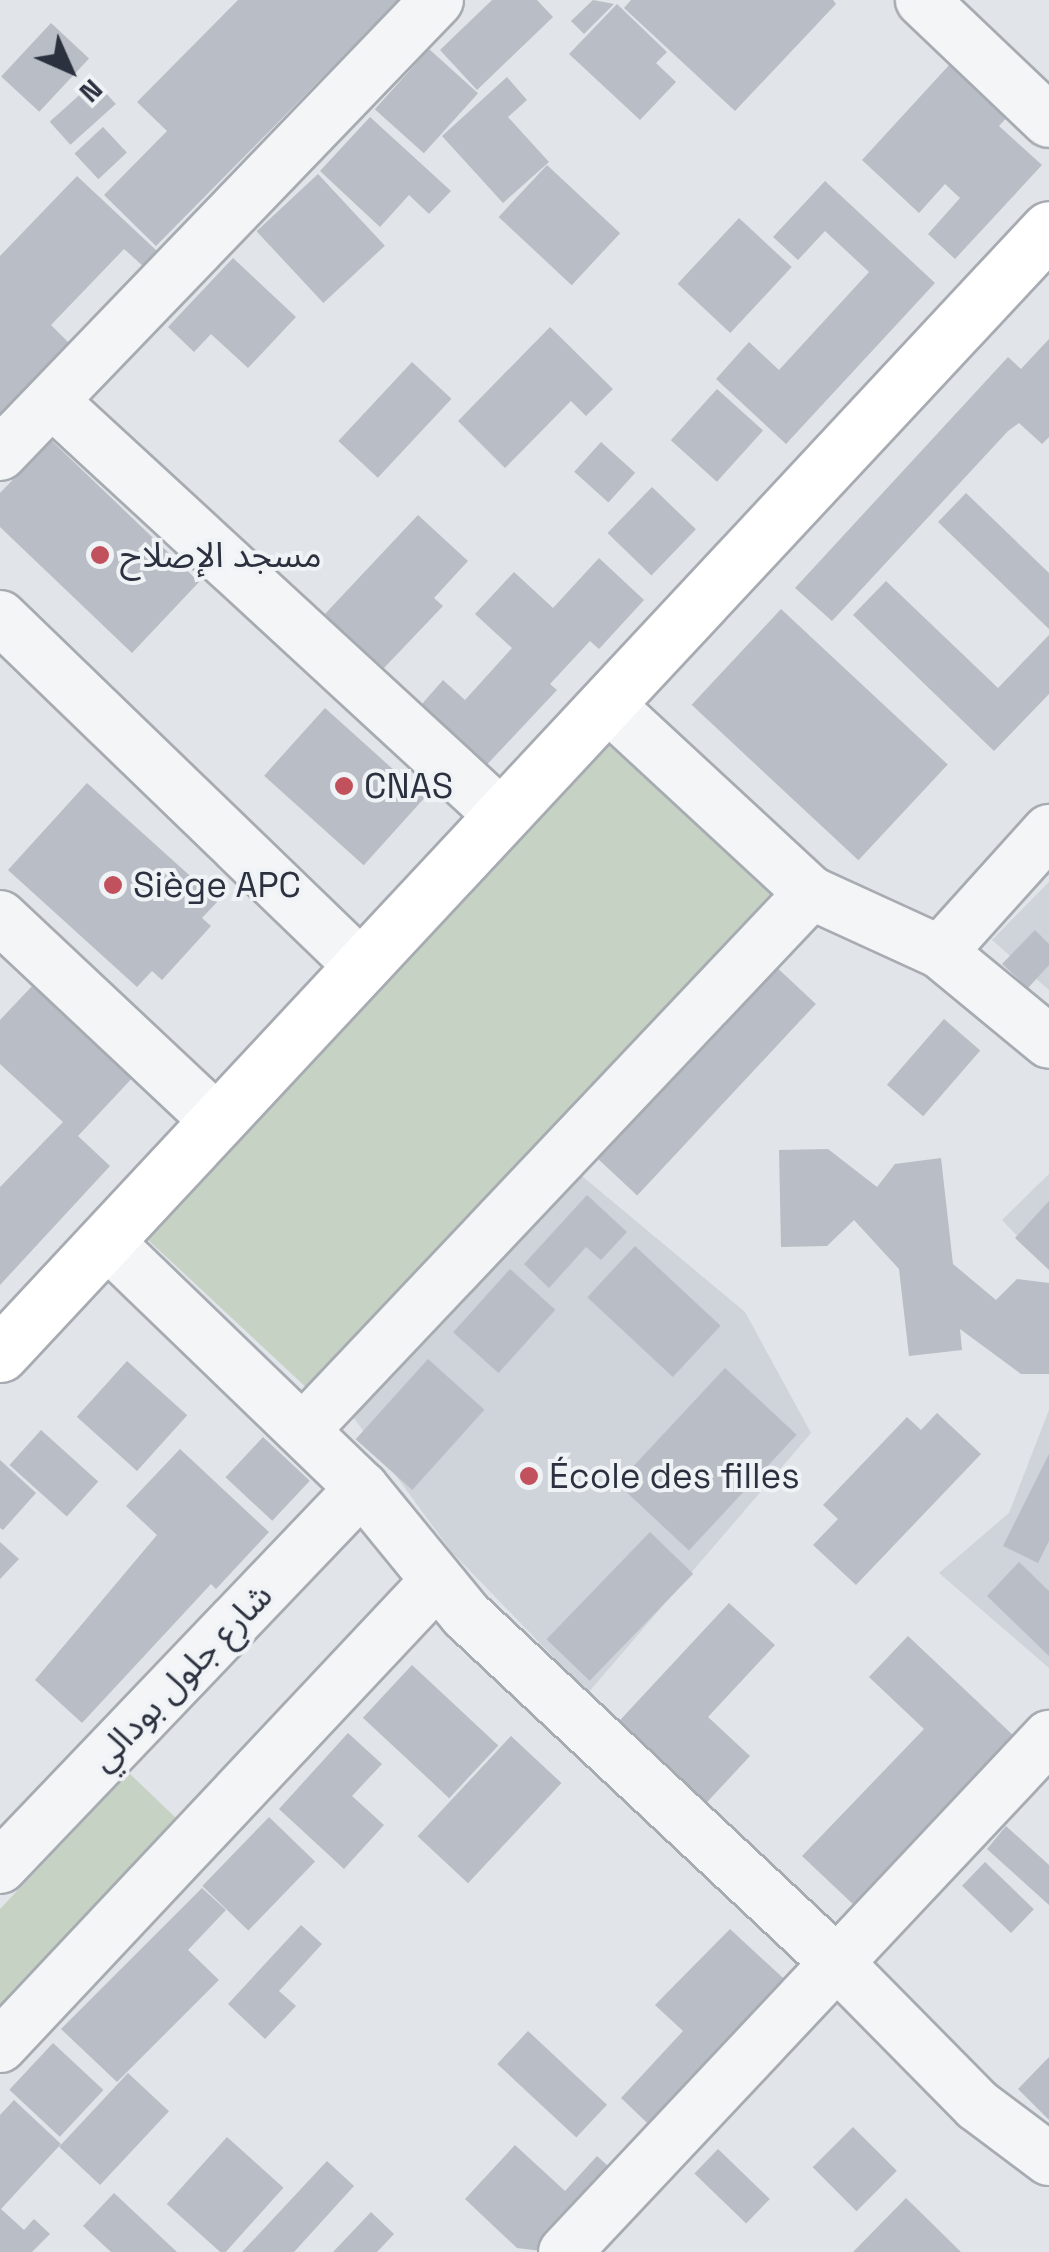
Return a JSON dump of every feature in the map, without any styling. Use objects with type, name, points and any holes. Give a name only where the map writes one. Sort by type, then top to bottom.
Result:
[{"type":"main road","points":[[0,1354],[502,816],[610,706],[1049,229]]},
{"type":"street","points":[[0,454],[54,403],[437,0]]},
{"type":"street","points":[[922,0],[1049,121]]},
{"type":"street","points":[[54,403],[502,816]]},
{"type":"street","points":[[0,616],[362,968]]},
{"type":"street","points":[[610,706],[811,893],[940,952],[1049,1042]]},
{"type":"street","points":[[940,952],[1049,831]]},
{"type":"street","points":[[304,1430],[811,893]]},
{"type":"street","points":[[0,917],[217,1120]]},
{"type":"street","points":[[106,1241],[362,1488],[435,1583],[835,1961],[977,2105],[1049,2159]]},
{"type":"street","name":"شارع جلول بودالي","points":[[0,1867],[362,1488]]},
{"type":"street","points":[[0,2046],[435,1583]]},
{"type":"street","points":[[565,2252],[1049,1738]]},
{"type":"shaded area","points":[[1049,882],[1049,990],[992,940]]},
{"type":"shaded area","points":[[1049,1174],[1049,1269],[1002,1220]]},
{"type":"shaded area","points":[[582,1176],[745,1312],[811,1433],[588,1693],[451,1551],[351,1414]]},
{"type":"shaded area","points":[[1049,1410],[1049,1668],[939,1573],[1009,1513]]},
{"type":"green space","points":[[609,744],[791,914],[329,1409],[147,1239]]},
{"type":"green space","points":[[129,1773],[177,1819],[0,2005],[0,1909]]},
{"type":"building","points":[[238,0],[399,0],[156,246],[104,195],[167,131],[137,102]]},
{"type":"building","points":[[492,0],[537,0],[553,17],[477,90],[440,50]]},
{"type":"building","points":[[593,0],[614,4],[584,34],[571,21]]},
{"type":"building","points":[[631,0],[833,0],[836,4],[735,111],[624,8]]},
{"type":"building","points":[[617,4],[667,52],[656,63],[676,82],[640,120],[569,54]]},
{"type":"building","points":[[51,23],[89,58],[39,112],[1,76]]},
{"type":"building","points":[[429,49],[478,93],[424,153],[375,109]]},
{"type":"building","points":[[951,63],[1008,116],[999,126],[1042,165],[955,259],[928,234],[960,198],[945,184],[919,213],[862,160]]},
{"type":"building","points":[[507,77],[527,100],[508,117],[549,162],[503,203],[442,136]]},
{"type":"building","points":[[95,81],[116,104],[70,145],[50,122]]},
{"type":"building","points":[[370,117],[451,191],[429,214],[409,195],[380,227],[320,171]]},
{"type":"building","points":[[103,127],[127,153],[98,179],[74,154]]},
{"type":"building","points":[[547,165],[620,233],[572,285],[499,217]]},
{"type":"building","points":[[318,174],[385,246],[323,303],[257,231]]},
{"type":"building","points":[[77,176],[157,251],[143,266],[124,249],[51,325],[69,343],[0,415],[0,256]]},
{"type":"building","points":[[825,181],[935,283],[786,444],[716,379],[749,342],[779,370],[869,272],[825,231],[798,260],[773,237]]},
{"type":"building","points":[[739,218],[792,267],[730,333],[678,284]]},
{"type":"building","points":[[233,258],[296,317],[248,368],[211,334],[194,352],[168,327]]},
{"type":"building","points":[[550,327],[613,389],[586,416],[571,401],[505,468],[458,421]]},
{"type":"building","points":[[1049,339],[1049,437],[1042,444],[1019,423],[1008,431],[832,621],[795,588],[1008,357],[1021,369]]},
{"type":"building","points":[[412,362],[451,399],[378,478],[338,441]]},
{"type":"building","points":[[717,389],[763,430],[717,482],[671,440]]},
{"type":"building","name":"مسجد الإصلاح","points":[[51,440],[199,582],[132,653],[0,527],[0,493]]},
{"type":"building","points":[[601,442],[635,473],[608,503],[574,472]]},
{"type":"building","points":[[652,487],[696,529],[651,575],[608,533]]},
{"type":"building","points":[[966,493],[1049,573],[1049,629],[938,522]]},
{"type":"building","points":[[418,515],[468,561],[434,598],[443,606],[383,669],[324,615]]},
{"type":"building","points":[[599,558],[644,600],[599,649],[590,641],[550,684],[557,690],[480,772],[415,712],[443,680],[465,700],[512,648],[475,614],[514,572],[553,608]]},
{"type":"building","points":[[886,581],[998,688],[1049,635],[1049,694],[994,751],[853,615]]},
{"type":"building","points":[[781,609],[948,764],[858,860],[692,705]]},
{"type":"building","name":"CNAS","points":[[325,708],[425,798],[364,865],[264,776]]},
{"type":"building","name":"Siège APC","points":[[87,783],[218,901],[202,918],[211,926],[162,980],[152,971],[137,987],[8,870]]},
{"type":"building","points":[[1035,930],[1049,944],[1049,965],[1028,988],[1002,964]]},
{"type":"building","points":[[772,963],[816,1004],[637,1196],[593,1155]]},
{"type":"building","points":[[35,983],[135,1075],[78,1136],[110,1166],[0,1285],[0,1187],[63,1122],[0,1064],[0,1020]]},
{"type":"building","points":[[944,1019],[980,1050],[923,1116],[887,1085]]},
{"type":"building","points":[[828,1149],[877,1187],[895,1164],[941,1158],[953,1264],[996,1300],[1017,1279],[1049,1283],[1049,1374],[1021,1374],[960,1329],[962,1350],[909,1356],[899,1269],[854,1220],[827,1246],[781,1247],[779,1150]]},
{"type":"building","points":[[587,1195],[627,1232],[601,1260],[586,1247],[549,1288],[524,1264]]},
{"type":"building","points":[[1049,1201],[1049,1270],[1015,1238]]},
{"type":"building","points":[[635,1246],[721,1326],[673,1377],[587,1297]]},
{"type":"building","points":[[510,1269],[555,1310],[498,1373],[453,1332]]},
{"type":"building","points":[[428,1359],[484,1410],[412,1490],[356,1439]]},
{"type":"building","points":[[127,1361],[187,1415],[137,1471],[77,1417]]},
{"type":"building","points":[[725,1368],[797,1435],[689,1550],[617,1484]]},
{"type":"building","points":[[937,1413],[981,1454],[856,1585],[813,1545],[838,1519],[823,1505],[907,1417],[921,1430]]},
{"type":"building","points":[[41,1430],[98,1482],[67,1516],[10,1465]]},
{"type":"building","points":[[263,1437],[310,1481],[272,1521],[225,1477]]},
{"type":"building","points":[[180,1449],[269,1532],[216,1589],[211,1584],[82,1723],[35,1680],[157,1535],[126,1506]]},
{"type":"building","points":[[1049,1454],[1049,1541],[1038,1563],[1003,1546]]},
{"type":"building","points":[[0,1460],[36,1493],[3,1530],[0,1528]]},
{"type":"building","points":[[650,1532],[693,1574],[590,1681],[546,1639]]},
{"type":"building","points":[[0,1542],[19,1559],[0,1579]]},
{"type":"building","points":[[1019,1562],[1049,1591],[1049,1656],[987,1596]]},
{"type":"building","points":[[729,1603],[775,1645],[708,1717],[750,1756],[697,1813],[609,1732]]},
{"type":"building","points":[[908,1636],[1016,1738],[856,1907],[802,1856],[924,1729],[869,1677]]},
{"type":"building","points":[[412,1665],[498,1745],[449,1798],[363,1718]]},
{"type":"building","points":[[348,1733],[382,1764],[352,1796],[384,1825],[344,1869],[279,1809]]},
{"type":"building","points":[[511,1736],[561,1783],[468,1883],[418,1836]]},
{"type":"building","points":[[269,1817],[315,1861],[248,1931],[202,1886]]},
{"type":"building","points":[[1006,1826],[1049,1865],[1049,1905],[987,1849]]},
{"type":"building","points":[[985,1862],[1034,1909],[1011,1933],[962,1886]]},
{"type":"building","points":[[202,1888],[226,1910],[188,1950],[219,1980],[117,2082],[61,2029]]},
{"type":"building","points":[[301,1925],[322,1944],[279,1991],[296,2006],[265,2039],[228,2004]]},
{"type":"building","points":[[730,1929],[795,1989],[660,2135],[621,2098],[683,2031],[655,2005]]},
{"type":"building","points":[[528,2031],[607,2105],[576,2138],[497,2064]]},
{"type":"building","points":[[53,2043],[103,2090],[60,2137],[9,2090]]},
{"type":"building","points":[[1049,2057],[1049,2120],[1018,2089]]},
{"type":"building","points":[[128,2073],[169,2111],[100,2185],[59,2147]]},
{"type":"building","points":[[14,2100],[61,2144],[1,2209],[24,2230],[34,2219],[50,2234],[32,2252],[0,2252],[0,2115]]},
{"type":"building","points":[[853,2127],[897,2171],[857,2211],[813,2167]]},
{"type":"building","points":[[227,2137],[283,2188],[226,2252],[220,2252],[167,2204]]},
{"type":"building","points":[[515,2145],[565,2191],[597,2156],[620,2177],[550,2252],[517,2248],[465,2199]]},
{"type":"building","points":[[718,2149],[770,2199],[746,2223],[694,2173]]},
{"type":"building","points":[[327,2161],[354,2186],[294,2252],[242,2252]]},
{"type":"building","points":[[114,2193],[177,2252],[111,2252],[83,2226]]},
{"type":"building","points":[[906,2198],[961,2252],[853,2252]]},
{"type":"building","points":[[371,2212],[394,2234],[377,2252],[333,2252]]},
{"type":"place","name":"مسجد الإصلاح","points":[[100,555]]},
{"type":"place","name":"CNAS","points":[[344,786]]},
{"type":"place","name":"Siège APC","points":[[113,885]]},
{"type":"place","name":"École des filles","points":[[529,1476]]}]
